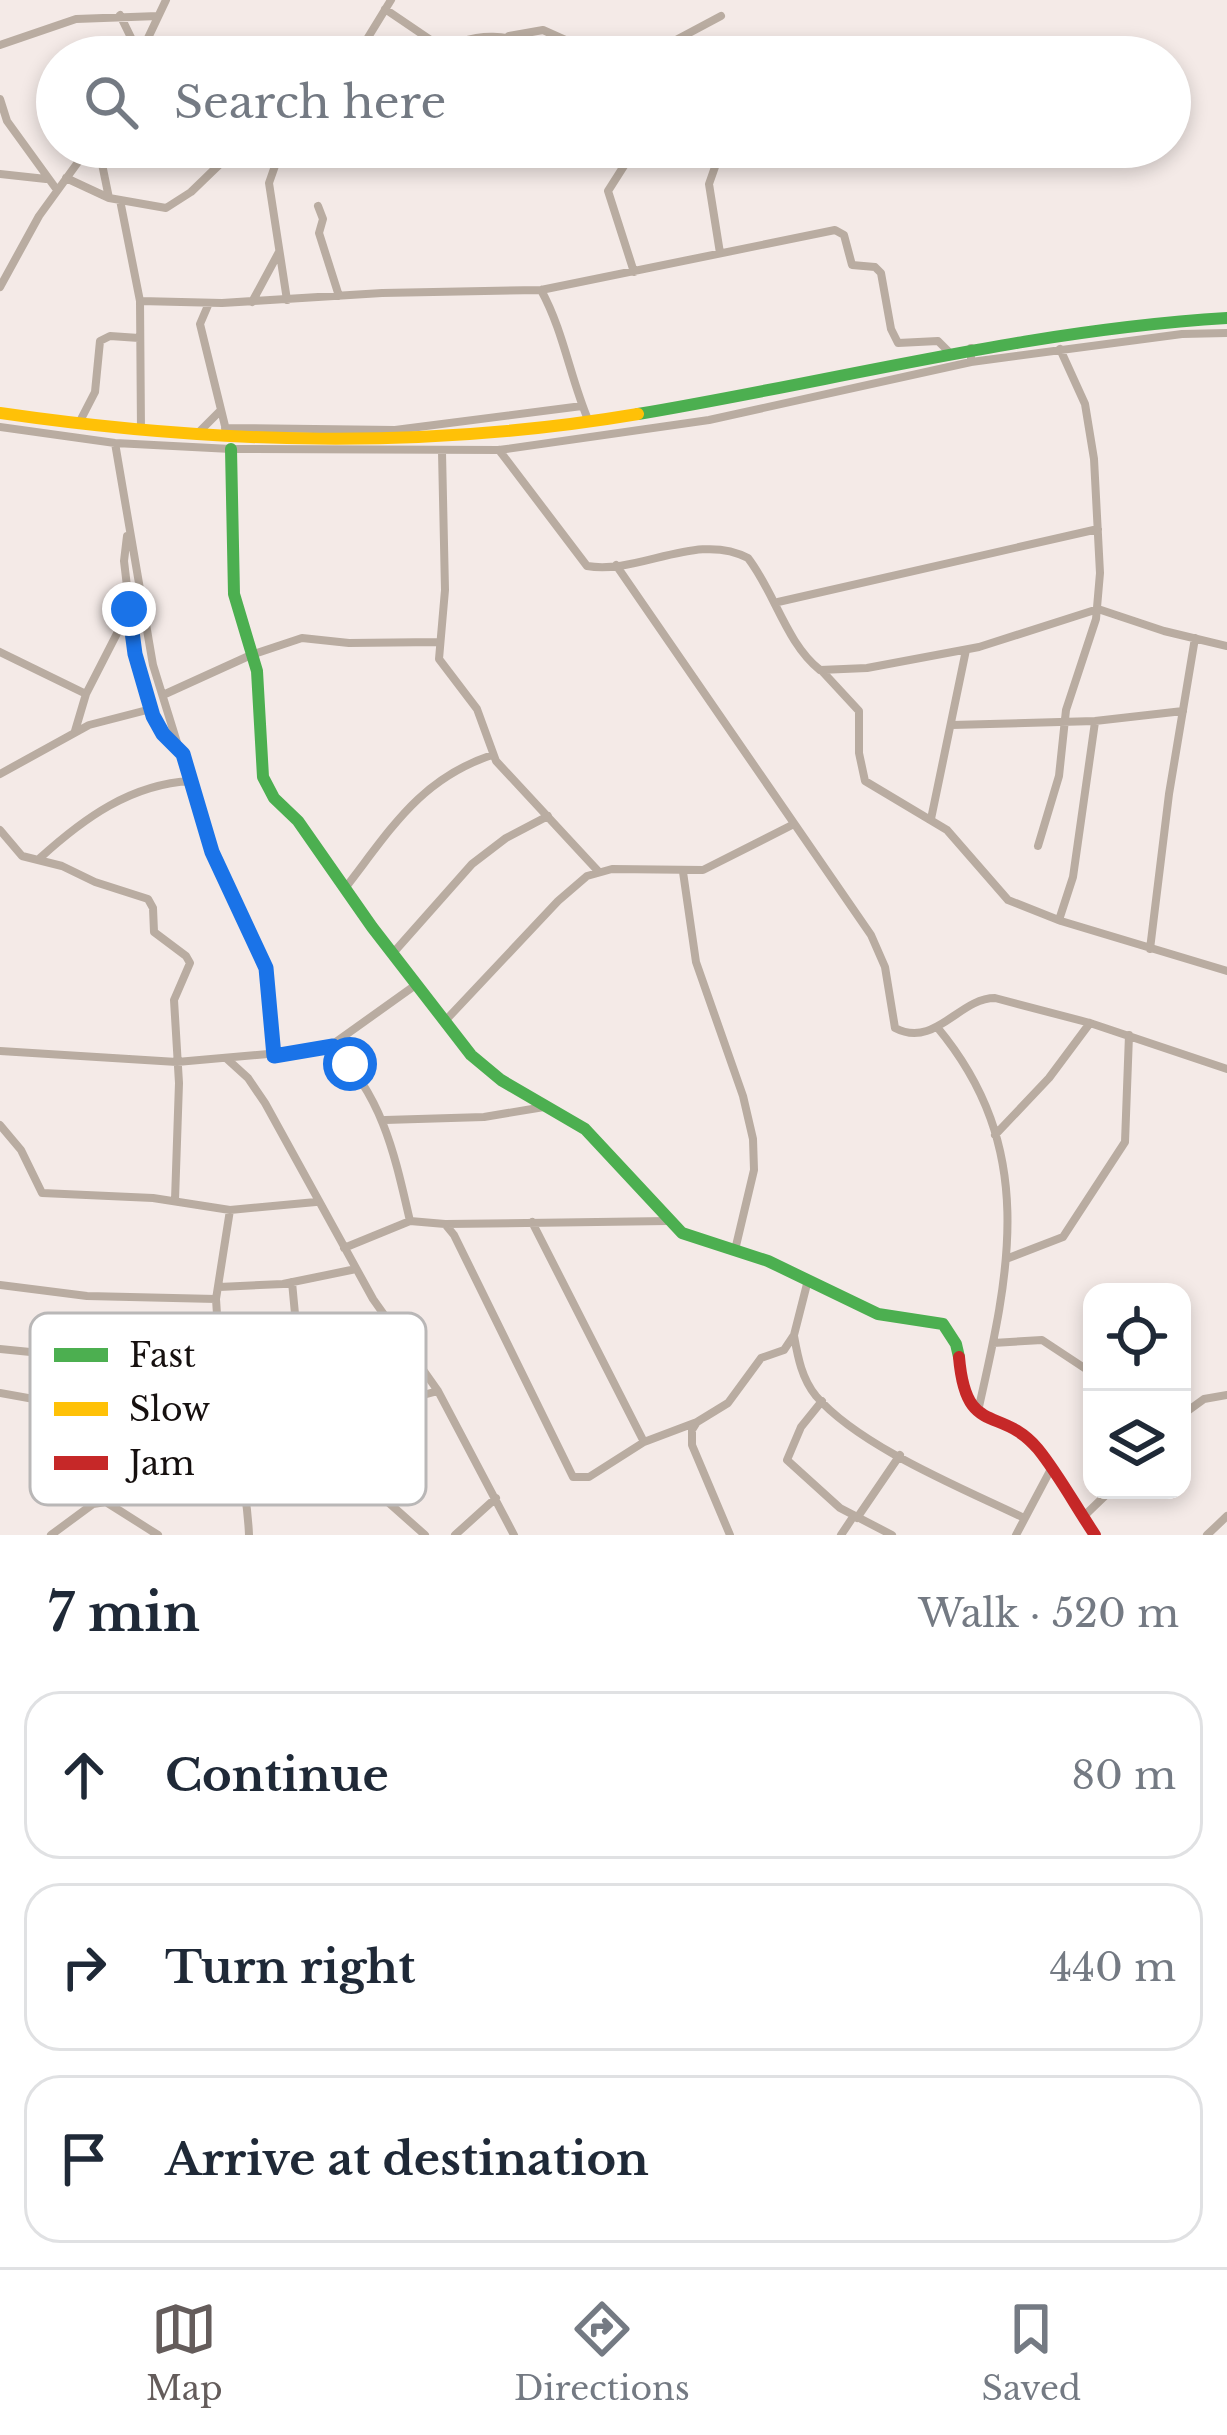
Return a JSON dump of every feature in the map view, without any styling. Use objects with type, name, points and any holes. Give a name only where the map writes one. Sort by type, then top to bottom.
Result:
[{"type":"street","points":[[149,36],[166,0]]},
{"type":"street","points":[[366,36],[388,5],[427,36]]},
{"type":"street","points":[[120,15],[130,36]]},
{"type":"street","points":[[0,45],[76,20],[158,16]]},
{"type":"street","points":[[684,36],[721,16]]},
{"type":"street","points":[[508,36],[543,31],[555,36]]},
{"type":"street","points":[[0,99],[7,121],[36,162]]},
{"type":"street","points":[[40,168],[57,190]]},
{"type":"street","points":[[0,287],[73,168]]},
{"type":"street","points":[[103,168],[109,198]]},
{"type":"street","points":[[66,178],[109,198],[154,208],[172,206],[215,168]]},
{"type":"street","points":[[273,168],[269,183],[286,300]]},
{"type":"street","points":[[622,168],[608,190],[634,272]]},
{"type":"street","points":[[715,168],[709,184],[720,254]]},
{"type":"street","points":[[0,174],[48,179]]},
{"type":"street","points":[[120,200],[140,301],[141,432]]},
{"type":"street","points":[[318,206],[323,219],[319,233],[339,296]]},
{"type":"street","points":[[140,301],[252,302],[541,290],[841,231],[852,266],[875,267],[881,273],[898,343],[938,341],[949,352]]},
{"type":"street","points":[[252,302],[279,252]]},
{"type":"street","points":[[541,290],[561,330],[589,422]]},
{"type":"street","points":[[189,302],[200,318],[228,438],[234,594],[256,671],[257,725],[268,789],[298,821],[444,1022],[484,1066],[585,1129],[682,1233],[808,1280],[878,1314],[943,1324],[958,1344],[964,1399],[1021,1434],[1052,1469],[1095,1535]]},
{"type":"street","points":[[200,318],[209,303]]},
{"type":"street","points":[[0,413],[194,436],[442,452],[499,450],[709,420],[971,355],[1131,325],[1227,318]]},
{"type":"street","points":[[228,438],[392,440],[589,422],[949,352],[1060,349],[1227,333]]},
{"type":"street","points":[[78,424],[95,392],[100,341],[110,336],[139,338]]},
{"type":"street","points":[[1038,846],[1059,776],[1064,722],[1098,609],[1094,459],[1084,399],[1060,349]]},
{"type":"street","points":[[0,428],[115,443],[395,430],[582,406]]},
{"type":"street","points":[[194,436],[219,412]]},
{"type":"street","points":[[115,443],[128,533],[163,695],[212,852],[266,968],[274,1056]]},
{"type":"street","points":[[499,450],[578,558],[595,568],[689,552],[737,553],[748,558],[798,648],[859,711],[865,781],[947,830],[1008,900],[1227,971]]},
{"type":"street","points":[[442,452],[445,590],[438,642],[442,666],[476,709],[492,755],[598,871]]},
{"type":"street","points":[[777,603],[1098,529]]},
{"type":"street","points":[[128,533],[124,561],[135,654],[158,728],[183,754]]},
{"type":"street","points":[[616,565],[880,951],[895,1028],[908,1034],[937,1027],[986,998],[1090,1022],[1227,1069]]},
{"type":"street","points":[[74,731],[86,694],[129,609]]},
{"type":"street","points":[[820,670],[867,668],[966,650],[1098,609],[1227,646]]},
{"type":"street","points":[[163,695],[251,655],[312,637],[349,643],[438,642]]},
{"type":"street","points":[[1150,949],[1195,638]]},
{"type":"street","points":[[931,819],[966,650]]},
{"type":"street","points":[[0,652],[86,694]]},
{"type":"street","points":[[0,774],[74,731],[152,709]]},
{"type":"street","points":[[952,725],[1095,721],[1183,711]]},
{"type":"street","points":[[1059,920],[1073,877],[1095,721]]},
{"type":"street","points":[[346,886],[422,794],[456,768],[492,755]]},
{"type":"street","points":[[39,859],[125,795],[157,783],[191,781]]},
{"type":"street","points":[[394,952],[472,864],[506,838],[548,816]]},
{"type":"street","points":[[444,1022],[558,901],[598,871],[683,872],[716,866],[795,824]]},
{"type":"street","points":[[0,830],[14,850],[151,902],[154,932],[190,963],[175,995],[175,1200]]},
{"type":"street","points":[[683,872],[696,962],[743,1096],[753,1139],[754,1170],[735,1250]]},
{"type":"street","points":[[0,1051],[177,1062],[274,1056],[333,1046],[417,984]]},
{"type":"street","points":[[995,1135],[1038,1091],[1090,1022]]},
{"type":"street","points":[[937,1027],[961,1056],[995,1135],[1009,1188],[1006,1259],[978,1411]]},
{"type":"street","points":[[1006,1259],[1063,1237],[1122,1150],[1127,1129],[1129,1035]]},
{"type":"street","points":[[333,1046],[385,1120],[410,1220]]},
{"type":"street","points":[[226,1058],[265,1103],[316,1202],[382,1313]]},
{"type":"street","points":[[385,1120],[484,1117],[548,1106]]},
{"type":"street","points":[[0,1125],[11,1134],[42,1193],[175,1200],[230,1210],[316,1202]]},
{"type":"street","points":[[217,1313],[230,1210]]},
{"type":"street","points":[[344,1248],[410,1220],[445,1224],[668,1221]]},
{"type":"street","points":[[532,1222],[644,1442]]},
{"type":"street","points":[[445,1224],[573,1477],[589,1477],[644,1442],[697,1422],[728,1403],[761,1358],[780,1354],[794,1335],[808,1280]]},
{"type":"street","points":[[218,1286],[292,1282],[356,1269]]},
{"type":"street","points":[[292,1282],[295,1313]]},
{"type":"street","points":[[0,1285],[87,1296],[216,1299]]},
{"type":"street","points":[[794,1335],[804,1378],[822,1401],[900,1455],[1024,1518]]},
{"type":"street","points":[[993,1343],[1042,1340],[1083,1367]]},
{"type":"street","points":[[0,1349],[30,1352]]},
{"type":"street","points":[[426,1375],[514,1535]]},
{"type":"street","points":[[426,1394],[438,1391]]},
{"type":"street","points":[[0,1393],[30,1398]]},
{"type":"street","points":[[1191,1408],[1204,1399],[1227,1395]]},
{"type":"street","points":[[822,1401],[801,1427],[787,1460],[828,1500],[892,1535]]},
{"type":"street","points":[[697,1422],[692,1445],[730,1535]]},
{"type":"street","points":[[842,1535],[900,1455]]},
{"type":"street","points":[[1016,1535],[1052,1469]]},
{"type":"street","points":[[454,1535],[496,1498]]},
{"type":"street","points":[[1083,1517],[1102,1499]]},
{"type":"street","points":[[51,1535],[92,1505]]},
{"type":"street","points":[[113,1505],[158,1535]]},
{"type":"street","points":[[391,1505],[425,1535]]},
{"type":"street","points":[[1207,1535],[1227,1516]]},
{"type":"traffic: fast","points":[[638,414],[1078,333],[1227,318]]},
{"type":"traffic: fast","points":[[231,449],[234,594],[257,671],[263,777],[274,798],[298,821],[471,1055],[501,1080],[585,1129],[682,1233],[768,1261],[878,1314],[943,1324],[959,1357]]},
{"type":"traffic: slow","points":[[0,413],[160,431],[319,439],[478,433],[638,414]]},
{"type":"traffic: jam","points":[[959,1357],[969,1400],[1038,1449],[1095,1535]]},
{"type":"route","points":[[129,609],[135,654],[153,716],[183,754],[212,852],[266,968],[272,994],[274,1056],[333,1046],[350,1064]]}]
